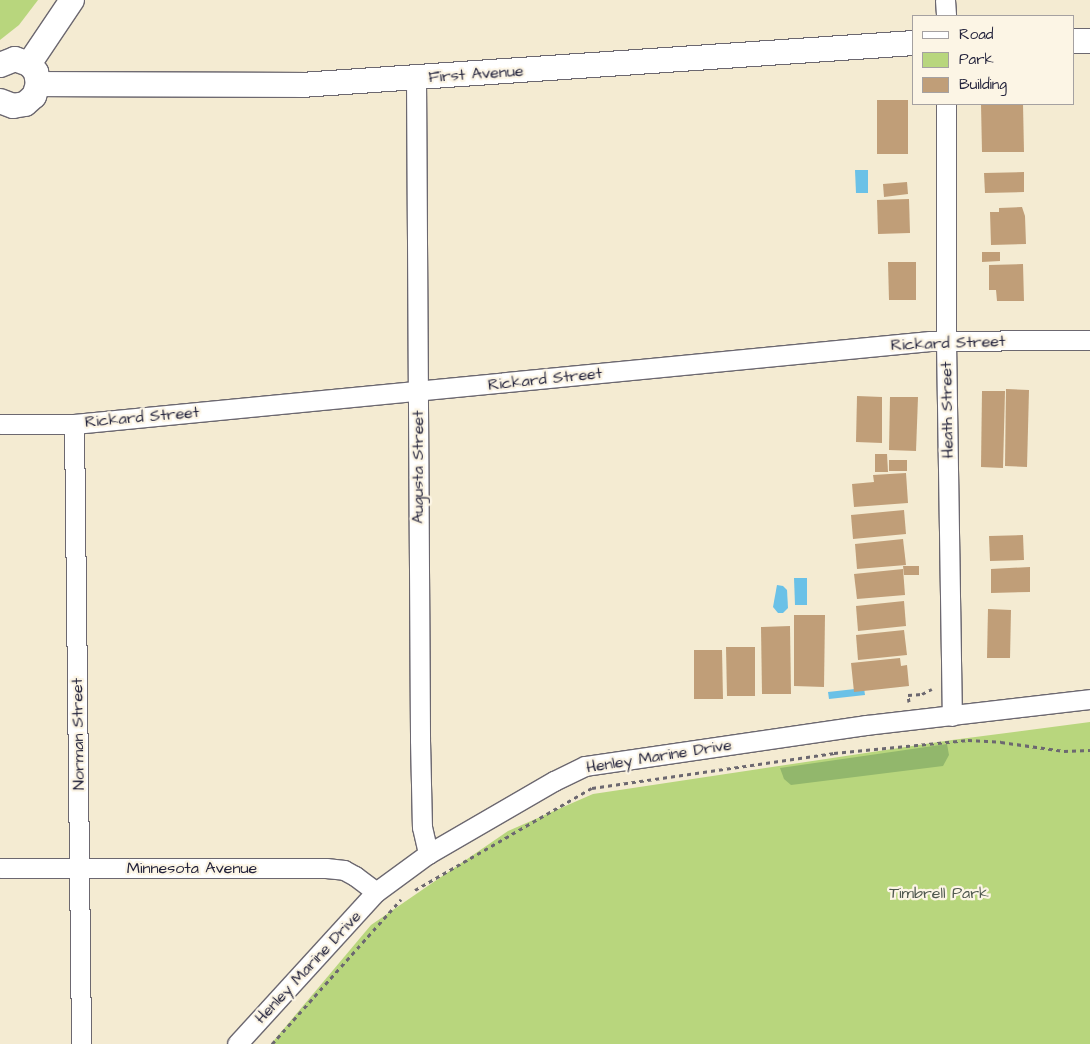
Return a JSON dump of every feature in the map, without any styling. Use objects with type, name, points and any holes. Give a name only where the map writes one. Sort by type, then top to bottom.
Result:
[{"type":"street","points":[[0,102],[13,106],[25,104],[34,96],[33,74],[72,0]]},
{"type":"street","points":[[946,0],[946,15]]},
{"type":"street","points":[[1075,41],[1090,41]]},
{"type":"street","name":"First Avenue","points":[[0,65],[15,59],[33,74],[253,86],[416,78],[912,43]]},
{"type":"street","name":"Augusta Street","points":[[416,78],[420,740],[422,827],[428,854]]},
{"type":"street","name":"Heath Street","points":[[946,105],[946,342],[952,716]]},
{"type":"street","name":"Rickard Street","points":[[0,424],[74,424],[946,342],[1090,340]]},
{"type":"street","name":"Norman Street","points":[[74,424],[81,1044]]},
{"type":"street","name":"Henley Marine Drive","points":[[237,1044],[376,892],[428,854],[554,781],[585,766],[622,759],[866,725],[1090,699]]},
{"type":"street","name":"Minnesota Avenue","points":[[0,868],[326,868],[344,870],[376,892]]},
{"type":"path","points":[[908,695],[922,694],[932,689]]},
{"type":"path","points":[[412,892],[592,788],[834,754],[968,740],[1001,742],[1064,752],[1090,750]]},
{"type":"path","points":[[272,1044],[405,895]]},
{"type":"green space","points":[[0,0],[38,0],[19,25],[0,40]]},
{"type":"green space","name":"Timbrell Park","points":[[1090,722],[1090,1044],[271,1044],[371,925],[508,831],[593,794],[952,740]]},
{"type":"green space","points":[[947,744],[949,755],[943,766],[791,785],[784,779],[780,768]]},
{"type":"water","points":[[855,170],[868,170],[868,193],[856,193]]},
{"type":"water","points":[[794,578],[807,578],[807,605],[795,605]]},
{"type":"water","points":[[777,585],[783,586],[787,590],[788,608],[783,613],[778,613],[773,607]]},
{"type":"water","points":[[864,688],[865,695],[829,699],[828,692]]},
{"type":"building","points":[[877,100],[908,100],[908,154],[877,154]]},
{"type":"building","points":[[981,105],[1023,105],[1024,152],[982,152]]},
{"type":"building","points":[[1024,172],[1024,192],[985,193],[984,173]]},
{"type":"building","points":[[907,182],[908,194],[884,197],[883,184]]},
{"type":"building","points":[[909,199],[910,233],[878,234],[877,200]]},
{"type":"building","points":[[1022,207],[1025,216],[1026,244],[991,245],[990,212],[999,212],[999,208]]},
{"type":"building","points":[[982,252],[1000,252],[1000,261],[982,262]]},
{"type":"building","points":[[888,262],[916,262],[916,300],[889,300]]},
{"type":"building","points":[[1023,264],[1024,301],[997,301],[996,290],[989,290],[989,265]]},
{"type":"building","points":[[1006,389],[1029,390],[1027,467],[1005,466]]},
{"type":"building","points":[[982,391],[1005,391],[1003,468],[981,467]]},
{"type":"building","points":[[857,396],[882,397],[882,443],[856,442]]},
{"type":"building","points":[[890,397],[918,397],[916,451],[889,450]]},
{"type":"building","points":[[875,454],[887,454],[888,472],[875,472]]},
{"type":"building","points":[[889,460],[907,460],[907,471],[889,471]]},
{"type":"building","points":[[906,473],[908,503],[854,507],[852,484],[874,482],[873,475]]},
{"type":"building","points":[[904,510],[906,534],[853,539],[851,515]]},
{"type":"building","points":[[1023,535],[1024,560],[990,561],[989,536]]},
{"type":"building","points":[[903,539],[906,565],[857,569],[855,544]]},
{"type":"building","points":[[903,566],[919,566],[919,575],[904,575]]},
{"type":"building","points":[[1030,567],[1030,592],[991,593],[991,569]]},
{"type":"building","points":[[903,569],[905,595],[857,599],[854,574]]},
{"type":"building","points":[[904,601],[906,626],[858,631],[856,606]]},
{"type":"building","points":[[988,609],[1011,610],[1010,658],[987,658]]},
{"type":"building","points":[[794,615],[825,615],[824,687],[794,686]]},
{"type":"building","points":[[790,626],[791,694],[762,694],[761,627]]},
{"type":"building","points":[[904,630],[907,655],[858,660],[856,635]]},
{"type":"building","points":[[726,647],[755,647],[755,696],[727,696]]},
{"type":"building","points":[[694,650],[722,650],[723,699],[694,699]]},
{"type":"building","points":[[900,658],[901,666],[907,665],[909,686],[854,692],[851,663]]}]
